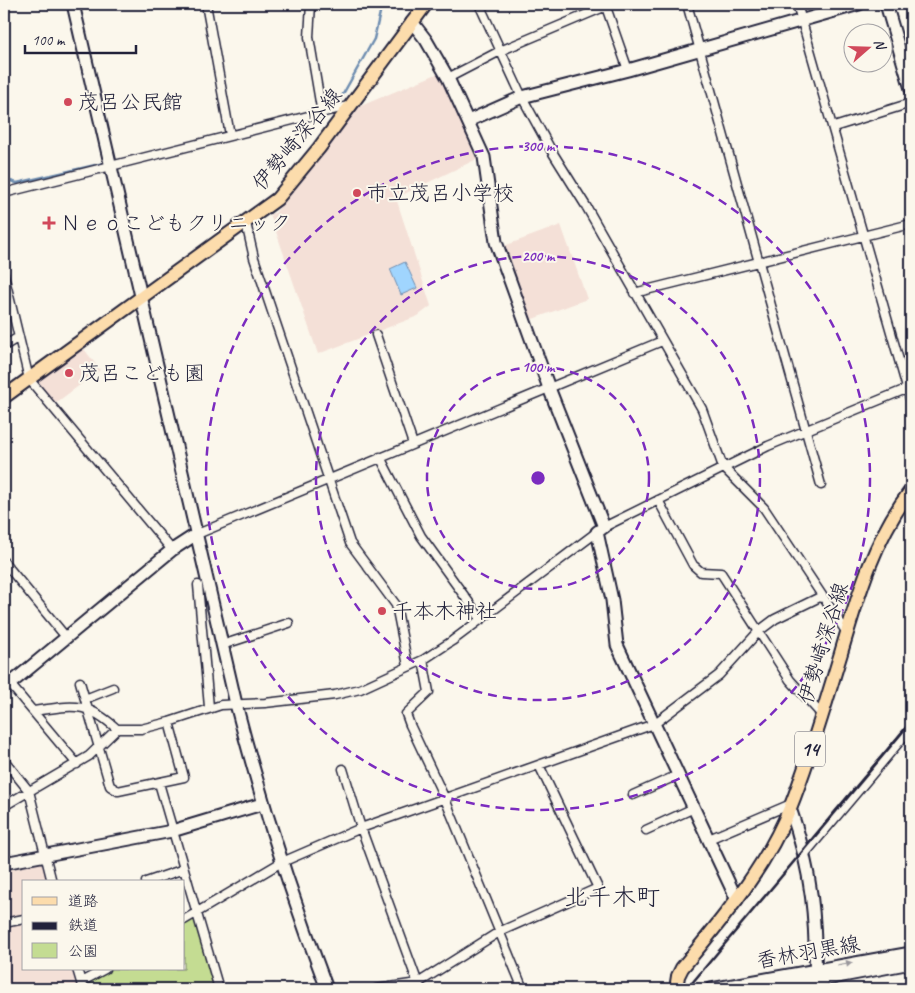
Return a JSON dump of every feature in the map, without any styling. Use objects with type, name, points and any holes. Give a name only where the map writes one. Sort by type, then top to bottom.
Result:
[{"type":"main road","name":"伊勢崎深谷線","points":[[4,397],[277,199],[351,106],[426,4]]},
{"type":"main road","name":"伊勢崎深谷線","points":[[676,989],[678,976],[682,968],[738,900],[772,846],[790,806],[822,715],[866,569],[883,533],[911,490]]},
{"type":"street","points":[[73,4],[195,535],[236,704],[262,804],[280,863],[327,989]]},
{"type":"street","points":[[206,4],[230,135]]},
{"type":"street","points":[[311,4],[309,37],[322,114]]},
{"type":"street","points":[[479,4],[522,97],[702,409],[723,467],[764,508],[847,634]]},
{"type":"street","points":[[448,78],[500,51],[607,4],[628,70]]},
{"type":"street","points":[[687,4],[821,485]]},
{"type":"street","points":[[797,4],[909,388],[911,402]]},
{"type":"street","points":[[468,121],[522,97],[628,70],[859,4]]},
{"type":"street","points":[[886,4],[911,90]]},
{"type":"street","points":[[412,22],[426,40],[448,78],[484,157],[496,242],[601,529],[617,645],[738,900]]},
{"type":"street","points":[[834,127],[911,102]]},
{"type":"street","points":[[4,193],[351,106]]},
{"type":"street","points":[[246,223],[254,258],[350,543],[396,605],[408,666]]},
{"type":"street","points":[[634,293],[911,224]]},
{"type":"street","points":[[4,275],[29,379],[172,550]]},
{"type":"street","points":[[376,335],[413,444]]},
{"type":"street","points":[[4,346],[19,337]]},
{"type":"street","points":[[77,764],[33,711],[7,686],[172,550],[195,535],[662,341]]},
{"type":"street","points":[[86,703],[117,729],[140,729],[169,722],[209,707],[335,695],[360,689],[422,660],[481,619],[601,529],[723,467],[806,430],[909,388]]},
{"type":"street","points":[[380,457],[421,536],[481,619]]},
{"type":"street","points":[[658,500],[693,565],[701,572],[722,573],[790,680],[822,715]]},
{"type":"street","points":[[5,565],[66,637]]},
{"type":"street","points":[[198,585],[209,707]]},
{"type":"street","points":[[185,919],[280,863],[361,828],[654,724],[719,675],[759,631],[775,619],[822,596]]},
{"type":"street","points":[[222,645],[289,623]]},
{"type":"street","points":[[422,660],[429,692],[406,714],[445,798],[523,989]]},
{"type":"street","points":[[80,682],[110,786],[118,792],[184,777],[169,722]]},
{"type":"street","points":[[33,711],[86,703],[113,688]]},
{"type":"street","points":[[804,854],[911,728]]},
{"type":"street","points":[[4,806],[77,764],[99,747],[117,729]]},
{"type":"street","points":[[4,760],[29,791],[51,880]]},
{"type":"street","points":[[376,989],[419,986],[499,932],[598,888],[539,765]]},
{"type":"street","points":[[342,769],[361,828],[419,986]]},
{"type":"street","points":[[633,795],[678,775]]},
{"type":"street","points":[[159,783],[219,989]]},
{"type":"street","points":[[4,863],[172,831],[262,804]]},
{"type":"street","points":[[709,839],[790,806],[812,890],[816,969],[815,985]]},
{"type":"street","points":[[646,830],[694,808]]},
{"type":"street","points":[[152,880],[184,869]]},
{"type":"street","points":[[4,922],[22,919]]},
{"type":"street","name":"香林羽黒線","points":[[711,989],[911,953]]},
{"type":"street","name":"香林羽黒線","points":[[774,989],[815,985],[911,963]]},
{"type":"street","points":[[77,970],[82,986],[104,970]]},
{"type":"shaded area","points":[[439,73],[479,158],[396,198],[431,306],[418,316],[318,354],[270,214],[275,213],[305,177],[356,108]]},
{"type":"shaded area","points":[[561,225],[587,299],[530,320],[504,246]]},
{"type":"shaded area","name":"茂呂こども園","points":[[81,345],[100,370],[53,405],[37,386],[39,377]]},
{"type":"shaded area","points":[[40,863],[47,880],[22,880],[22,970],[74,970],[80,989],[4,989],[4,871]]},
{"type":"green space","points":[[194,919],[215,989],[87,989],[87,983],[108,970],[185,970],[185,924]]},
{"type":"water","points":[[405,262],[417,288],[401,295],[390,269]]},
{"type":"waterway","points":[[338,103],[374,39],[382,4]]},
{"type":"waterway","points":[[4,179],[17,183],[104,163]]},
{"type":"railway","points":[[687,989],[911,722]]},
{"type":"place","name":"茂呂公民館","points":[[68,102]]},
{"type":"place","name":"市立茂呂小学校","points":[[357,193]]},
{"type":"place","name":"Ｎｅｏこどもクリニック","points":[[49,223]]},
{"type":"place","name":"茂呂こども園","points":[[69,373]]},
{"type":"place","name":"千本木神社","points":[[382,611]]},
{"type":"district","name":"北千木町","points":[[612,897]]}]
